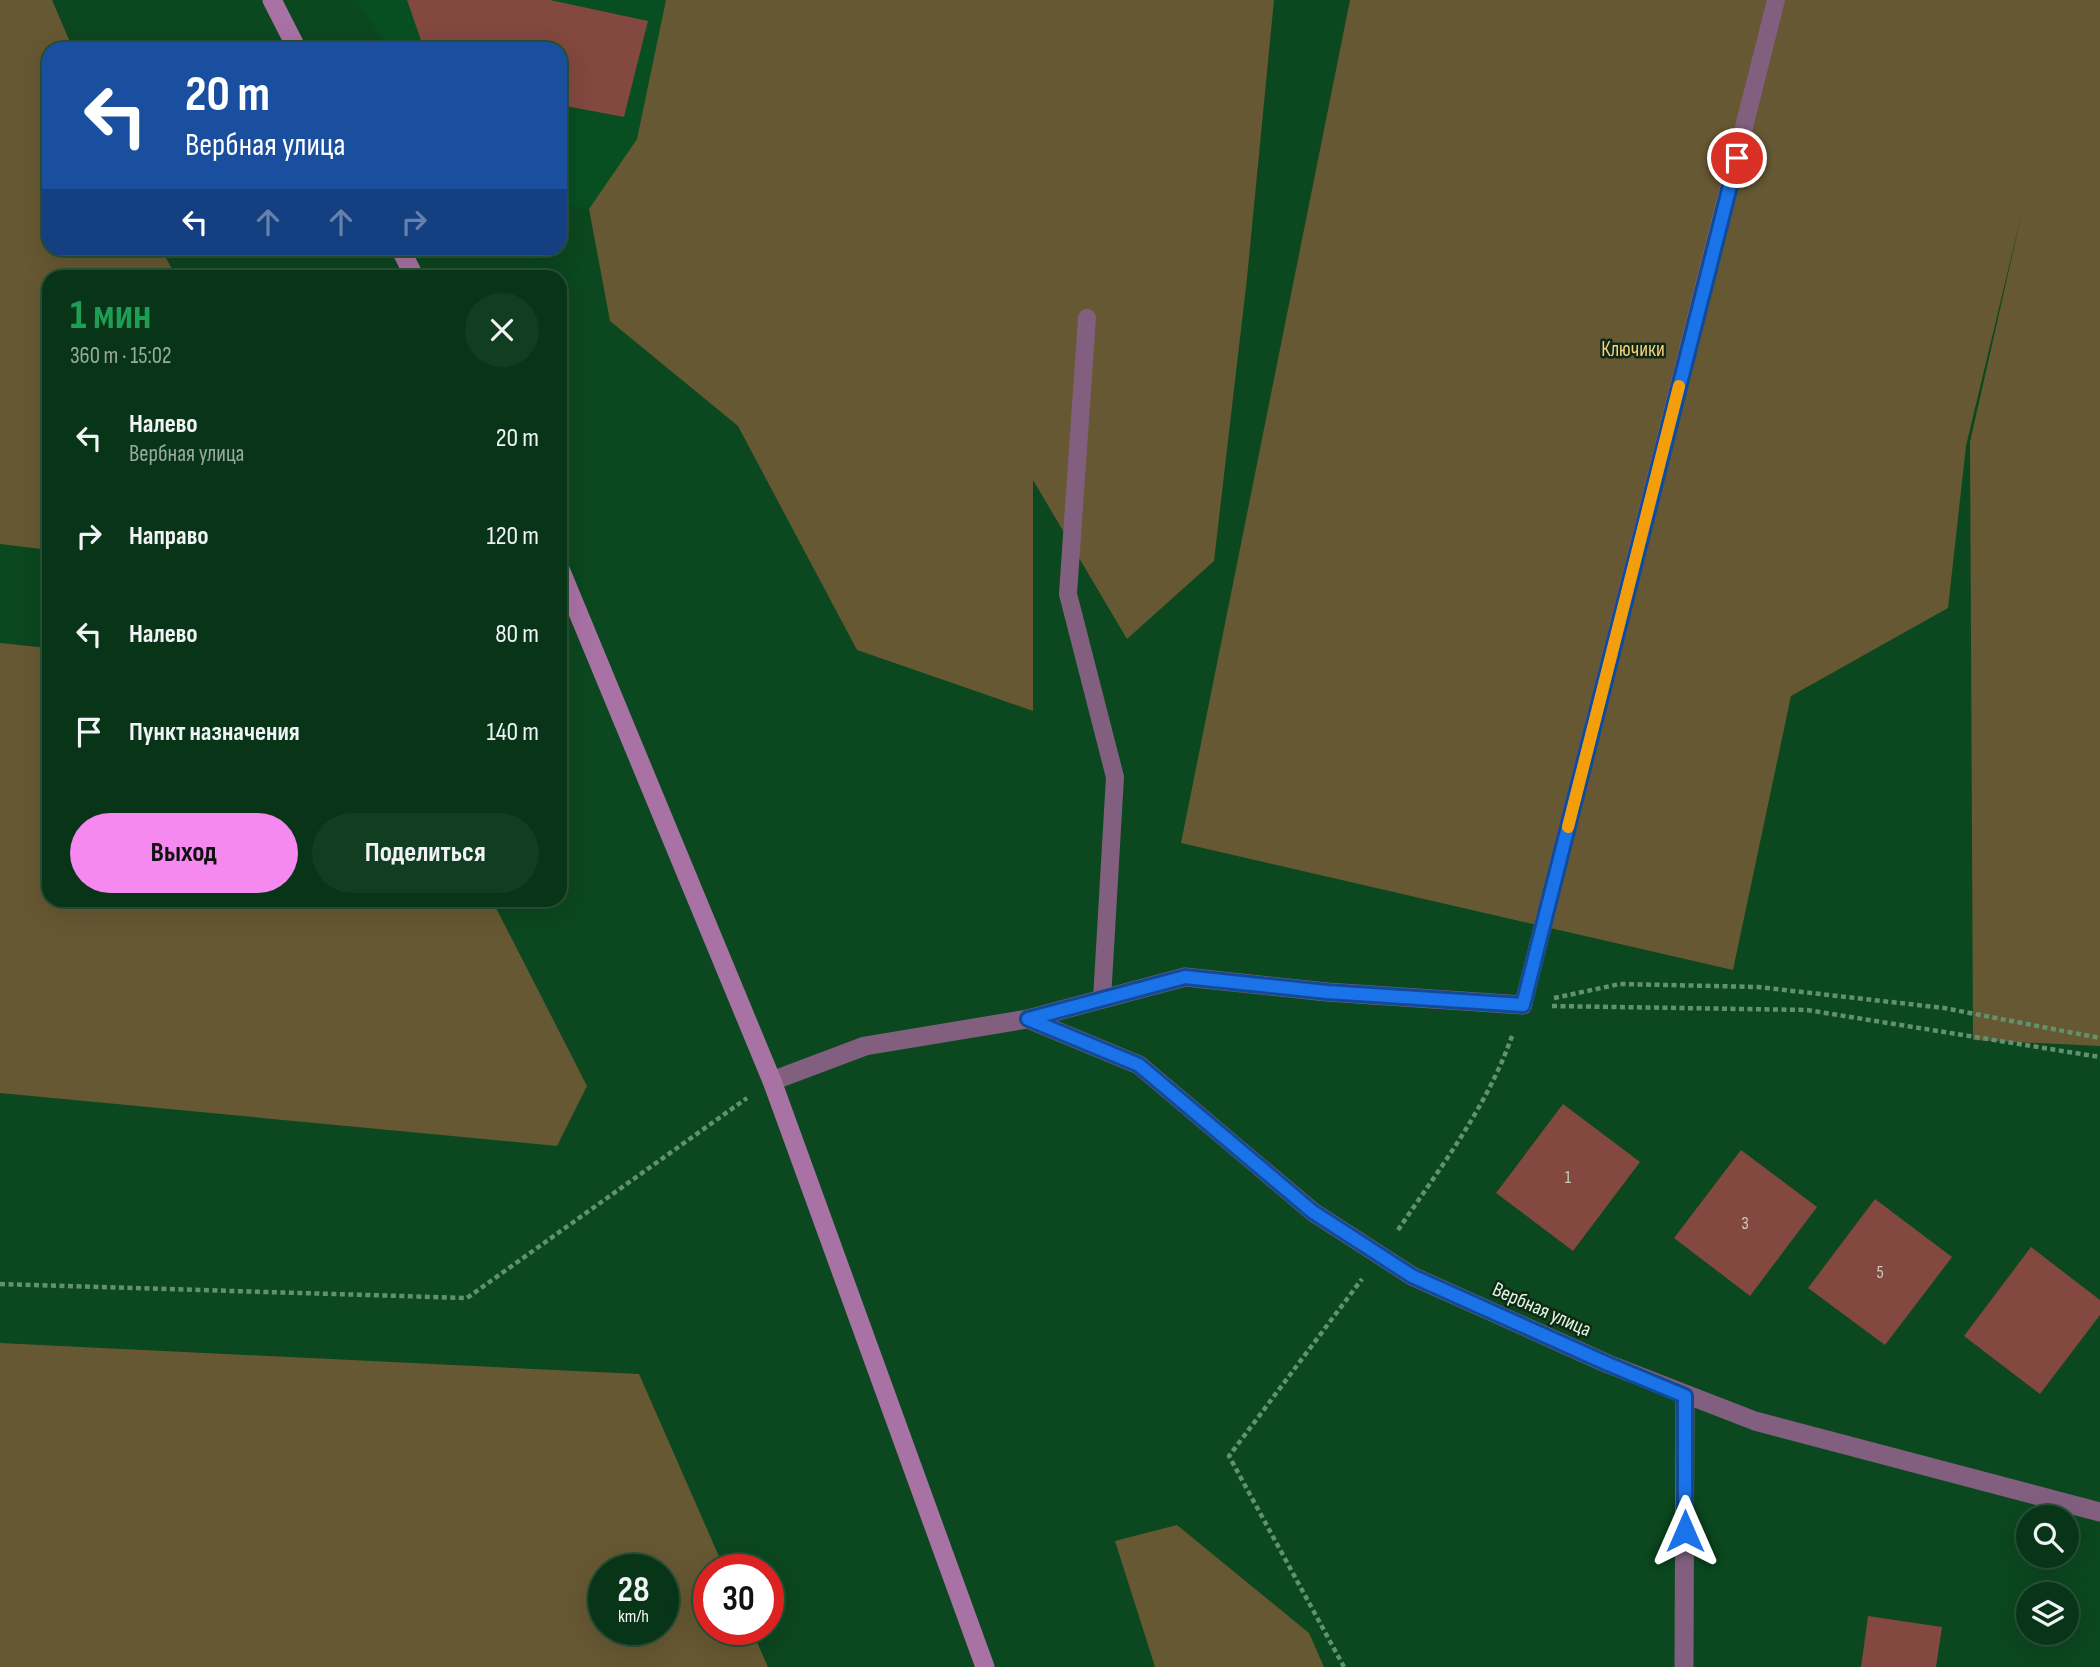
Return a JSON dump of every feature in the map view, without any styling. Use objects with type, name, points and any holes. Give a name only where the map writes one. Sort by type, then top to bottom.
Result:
[{"type":"main road","points":[[271,0],[294,42]]},
{"type":"main road","points":[[567,586],[772,1081],[985,1667]]},
{"type":"street","points":[[772,1081],[865,1046],[1028,1019],[1185,977],[1327,992],[1523,1005]]},
{"type":"street","name":"Вербная улица","points":[[1028,1019],[1139,1065],[1313,1212],[1412,1276],[1608,1364],[1755,1421],[2100,1512]]},
{"type":"street","points":[[1684,1667],[1685,1396]]},
{"type":"lane","points":[[1523,1005],[1776,0]]},
{"type":"lane","points":[[1087,318],[1068,594],[1115,777],[1102,999]]},
{"type":"path","points":[[1523,1005],[1620,984],[1758,987],[1944,1008],[2100,1038]]},
{"type":"path","points":[[1523,1005],[1621,1009],[1807,1010],[2100,1057]]},
{"type":"path","points":[[1344,1667],[1229,1456],[1380,1255],[1465,1132],[1507,1051],[1523,1005]]},
{"type":"path","points":[[0,1284],[467,1298],[772,1081]]},
{"type":"shaded area","points":[[357,0],[666,0],[637,139],[589,209],[567,205],[567,42],[384,42]]},
{"type":"green space","points":[[0,0],[52,0],[70,42],[42,42],[42,256],[165,256],[173,270],[42,270],[42,549],[0,544]]},
{"type":"green space","points":[[666,0],[1274,0],[1247,278],[1214,561],[1127,639],[1033,480],[1033,711],[857,650],[738,426],[610,321],[589,209],[637,139]]},
{"type":"green space","name":"Ключики","points":[[1350,0],[2100,0],[2100,1046],[1973,1040],[1970,442],[2022,212],[1966,446],[1948,608],[1791,696],[1733,970],[1181,843]]},
{"type":"green space","points":[[0,643],[42,647],[42,907],[496,907],[587,1086],[557,1146],[0,1093]]},
{"type":"green space","points":[[0,1343],[639,1374],[718,1554],[693,1554],[693,1645],[758,1645],[768,1667],[0,1667]]},
{"type":"green space","points":[[1177,1525],[1309,1633],[1324,1667],[1155,1667],[1115,1541]]},
{"type":"building","points":[[407,0],[550,0],[648,21],[624,117],[567,106],[567,42],[422,42]]},
{"type":"building","points":[[1563,1104],[1640,1162],[1573,1251],[1496,1193]]},
{"type":"building","points":[[1741,1150],[1817,1207],[1750,1296],[1674,1238]]},
{"type":"building","points":[[1875,1199],[1952,1257],[1885,1345],[1808,1288]]},
{"type":"building","points":[[2031,1247],[2100,1300],[2100,1315],[2040,1394],[1964,1336]]},
{"type":"building","points":[[1868,1616],[1942,1627],[1936,1667],[1861,1667]]},
{"type":"slow traffic","points":[[1568,827],[1679,386]]},
{"type":"route","points":[[1685,1531],[1685,1396],[1412,1276],[1313,1212],[1139,1065],[1028,1019],[1185,977],[1327,992],[1523,1005],[1737,158]]}]
